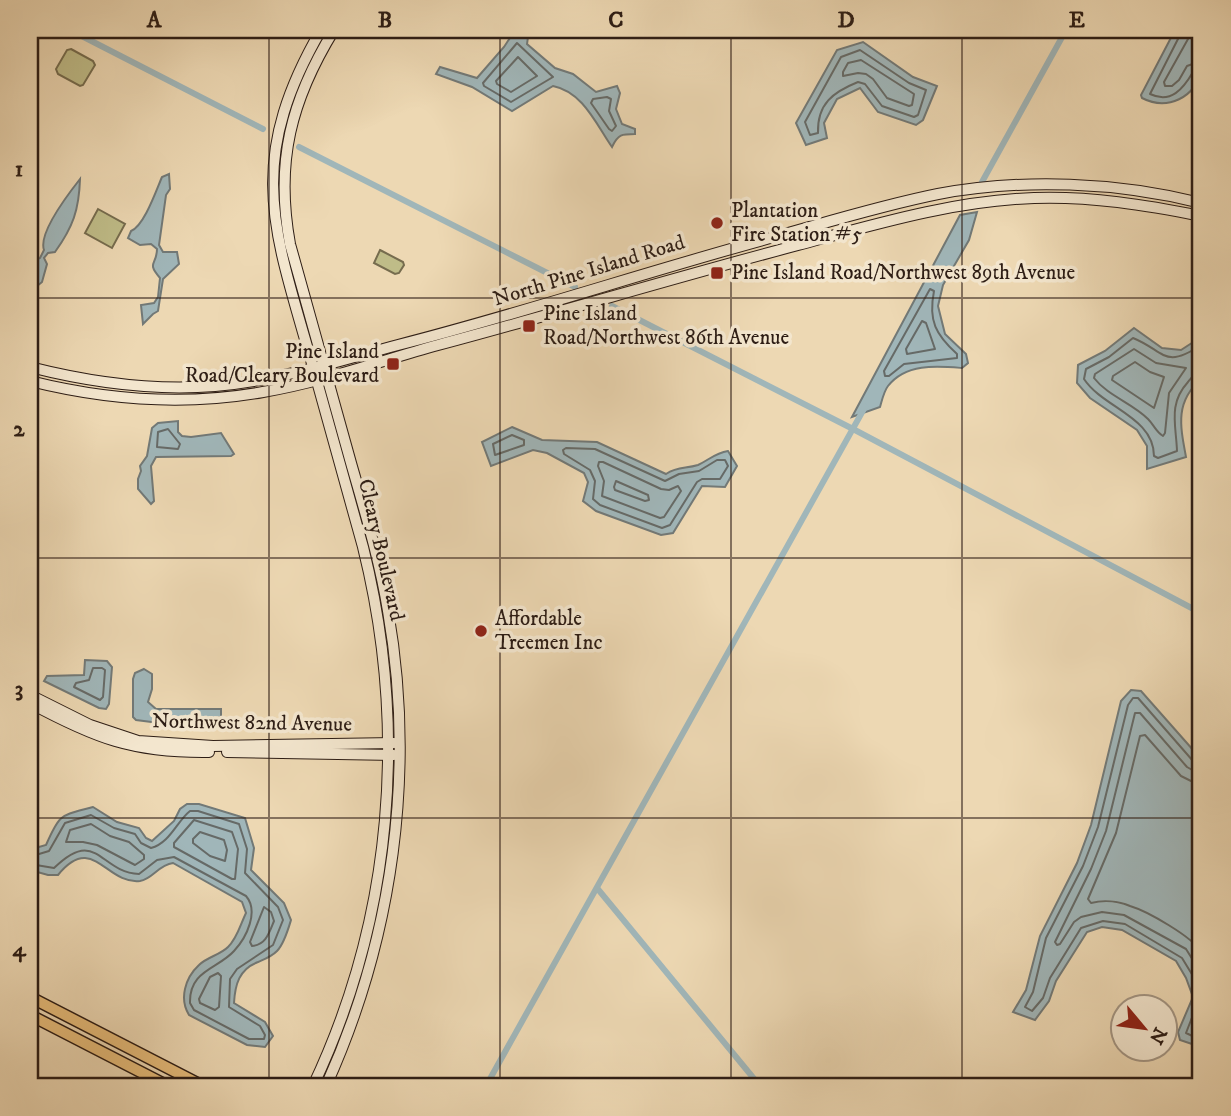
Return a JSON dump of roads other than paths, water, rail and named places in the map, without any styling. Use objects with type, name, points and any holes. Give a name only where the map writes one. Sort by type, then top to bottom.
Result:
[{"type":"main road","points":[[30,997],[203,1086]]},
{"type":"main road","points":[[30,1015],[168,1086]]},
{"type":"street","name":"Cleary Boulevard","points":[[313,1086],[339,1027],[360,963],[379,876],[394,755],[400,743],[396,668],[383,582],[322,378],[281,255],[275,223],[272,180],[276,137],[296,76],[321,30]]},
{"type":"street","name":"Cleary Boulevard","points":[[318,366],[290,244],[283,181],[288,138],[299,97],[317,58],[334,30]]},
{"type":"street","name":"North Pine Island Road","points":[[30,367],[103,382],[208,386],[267,379],[489,322],[678,263],[939,194],[1031,185],[1082,185],[1130,190],[1201,203]]},
{"type":"street","name":"North Pine Island Road","points":[[30,382],[99,396],[175,400],[264,392],[682,276],[938,209],[1034,198],[1135,204],[1201,216]]},
{"type":"street","name":"Cleary Boulevard","points":[[322,378],[374,595],[385,668],[388,743],[394,755],[394,850],[379,935],[351,1028],[326,1086]]},
{"type":"street","name":"Northwest 82nd Avenue","points":[[30,695],[90,725],[138,741],[213,746],[400,743]]},
{"type":"street","name":"Northwest 82nd Avenue","points":[[30,703],[85,732],[136,748],[176,753],[394,755]]},
{"type":"water","points":[[515,30],[529,30],[527,44],[555,68],[573,74],[596,92],[617,86],[620,93],[616,109],[622,124],[635,129],[635,134],[621,136],[612,147],[581,102],[563,89],[553,86],[512,111],[472,87],[436,74],[440,67],[477,78]]},
{"type":"water","points":[[1175,30],[1201,30],[1202,64],[1198,79],[1193,88],[1179,99],[1161,103],[1142,98],[1141,95]]},
{"type":"water","points":[[863,42],[913,77],[937,86],[923,120],[916,125],[878,112],[860,88],[837,99],[824,123],[827,138],[806,145],[796,123],[837,50]]},
{"type":"water","points":[[169,174],[170,189],[166,195],[159,245],[163,252],[177,252],[179,264],[163,279],[158,311],[143,324],[141,305],[154,303],[158,297],[160,278],[153,266],[157,249],[151,244],[140,245],[128,238],[145,215],[162,177]]},
{"type":"water","points":[[80,179],[71,226],[55,252],[48,253],[44,258],[47,264],[42,282],[36,287],[30,287],[30,262],[40,258],[50,224]]},
{"type":"water","points":[[977,212],[969,240],[943,285],[938,306],[945,334],[966,354],[968,363],[962,368],[922,368],[904,373],[888,386],[880,407],[852,417],[960,215]]},
{"type":"water","points":[[1134,328],[1162,348],[1181,350],[1201,337],[1201,379],[1183,405],[1181,424],[1186,457],[1147,469],[1147,446],[1137,430],[1090,398],[1077,383],[1078,365],[1105,351]]},
{"type":"water","points":[[178,421],[178,432],[182,436],[221,433],[234,454],[156,457],[151,466],[154,501],[151,504],[138,489],[138,479],[140,466],[147,456],[152,428],[158,423]]},
{"type":"water","points":[[512,427],[542,440],[597,442],[666,474],[698,465],[728,451],[737,466],[725,487],[702,486],[673,533],[661,535],[596,511],[583,501],[588,482],[584,473],[547,453],[533,450],[491,466],[482,442]]},
{"type":"water","points":[[85,660],[107,661],[112,667],[109,704],[106,709],[44,681],[47,676],[84,675]]},
{"type":"water","points":[[144,669],[152,674],[152,689],[148,702],[156,709],[221,709],[221,717],[210,719],[202,726],[136,720],[133,717],[133,679],[135,673]]},
{"type":"water","points":[[1131,690],[1141,691],[1201,759],[1201,1047],[1180,1040],[1178,1032],[1193,997],[1176,961],[1122,930],[1102,927],[1087,932],[1056,981],[1049,1001],[1035,1020],[1013,1012],[1026,990],[1040,936],[1077,863],[1091,825],[1121,701]]},
{"type":"water","points":[[187,804],[199,804],[245,818],[254,848],[251,870],[284,903],[291,920],[286,937],[275,953],[246,969],[235,990],[234,1003],[265,1022],[273,1036],[265,1047],[247,1045],[189,1015],[184,1002],[187,982],[194,970],[202,962],[225,950],[234,940],[246,913],[242,902],[173,863],[163,866],[149,878],[140,881],[128,880],[99,863],[81,858],[70,863],[58,875],[30,870],[30,844],[39,847],[46,845],[62,817],[93,807],[117,822],[139,828],[146,838],[152,841],[174,821],[180,809]]},
{"type":"waterway","points":[[70,30],[263,129]]},
{"type":"waterway","points":[[982,182],[1066,30]]},
{"type":"waterway","points":[[299,147],[575,287]]},
{"type":"waterway","points":[[612,306],[853,429],[1201,613]]},
{"type":"waterway","points":[[486,1086],[865,407]]},
{"type":"waterway","points":[[597,888],[760,1086]]},
{"type":"place","name":"Plantation Fire Station #5","points":[[717,223]]},
{"type":"place","name":"Pine Island Road/Northwest 89th Avenue","points":[[717,273]]},
{"type":"place","name":"Pine Island Road/Northwest 86th Avenue","points":[[529,326]]},
{"type":"place","name":"Pine Island Road/Cleary Boulevard","points":[[393,364]]},
{"type":"place","name":"Affordable Treemen Inc","points":[[481,631]]}]
